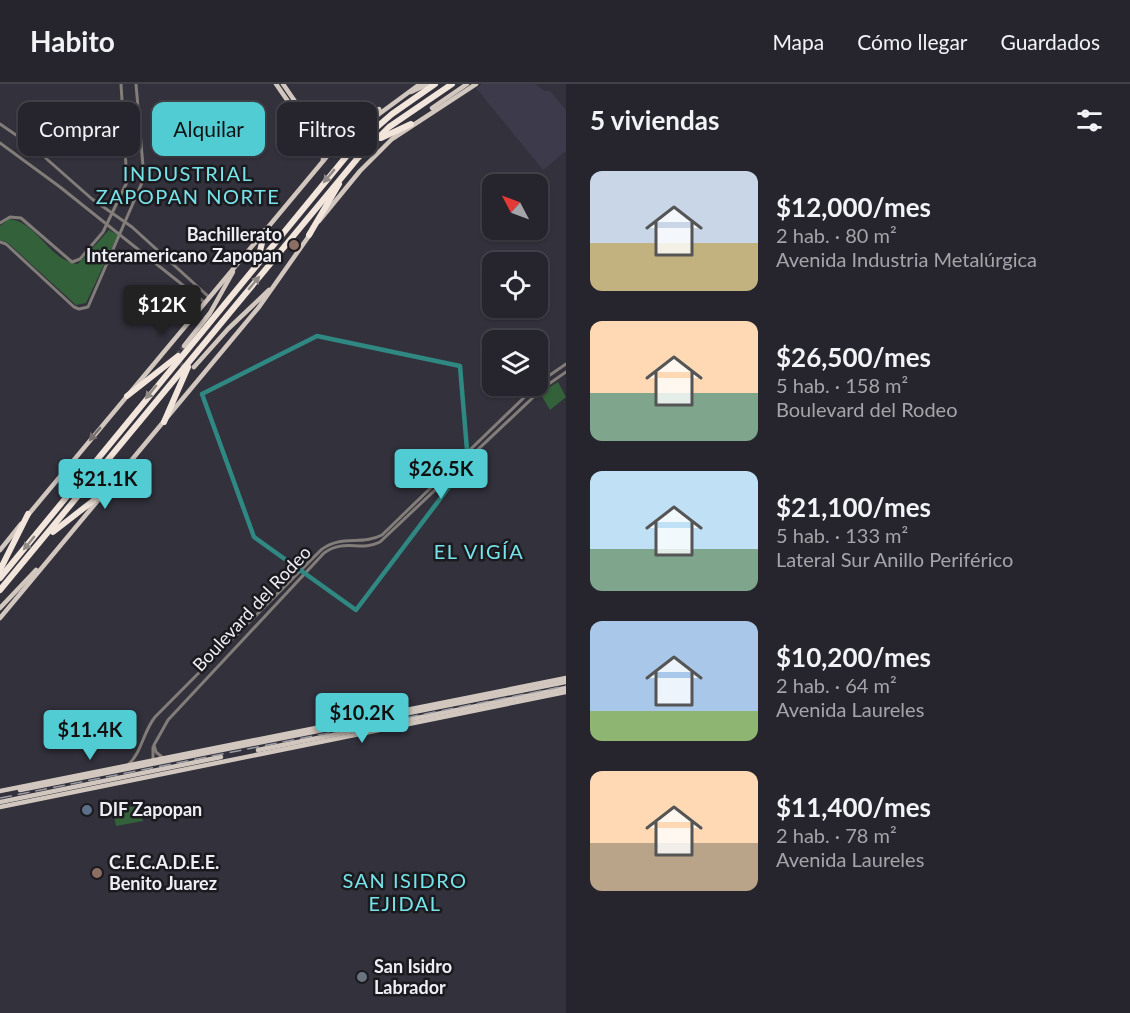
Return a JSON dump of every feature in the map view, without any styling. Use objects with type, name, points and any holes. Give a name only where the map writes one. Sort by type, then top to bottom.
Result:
[{"type":"highway","points":[[377,123],[435,84]]},
{"type":"highway","points":[[377,138],[403,117],[453,84]]},
{"type":"highway","points":[[0,578],[184,348],[354,147],[392,114]]},
{"type":"highway","points":[[377,139],[411,124]]},
{"type":"highway","points":[[0,590],[361,156]]},
{"type":"highway","points":[[309,235],[341,178]]},
{"type":"highway","points":[[255,265],[265,231]]},
{"type":"highway","points":[[127,396],[184,348]]},
{"type":"highway","points":[[164,422],[191,359]]},
{"type":"highway","points":[[0,590],[62,523],[107,489]]},
{"type":"highway","points":[[0,570],[28,514]]},
{"type":"main road","points":[[276,84],[323,152],[323,161]]},
{"type":"main road","points":[[283,84],[307,118],[321,131],[327,132],[342,131],[387,106],[420,84]]},
{"type":"main road","points":[[407,93],[428,84]]},
{"type":"main road","points":[[424,116],[467,84]]},
{"type":"main road","points":[[0,618],[278,281],[309,235],[371,159],[411,124],[476,84]]},
{"type":"main road","points":[[377,114],[387,106]]},
{"type":"main road","points":[[0,550],[327,156]]},
{"type":"main road","points":[[184,348],[210,313],[237,264]]},
{"type":"main road","points":[[194,367],[228,329],[278,281]]},
{"type":"main road","points":[[0,608],[44,565]]},
{"type":"main road","points":[[152,762],[566,680]]},
{"type":"main road","points":[[0,792],[566,680]]},
{"type":"main road","points":[[0,807],[240,753],[566,690]]},
{"type":"main road","points":[[0,802],[566,690]]},
{"type":"main road","points":[[240,753],[251,754]]},
{"type":"main road","points":[[152,762],[153,772]]},
{"type":"main road","points":[[0,792],[128,765],[139,765]]},
{"type":"main road","points":[[139,765],[141,773]]},
{"type":"main road","points":[[0,786],[10,789]]},
{"type":"street","points":[[0,223],[10,217],[21,218],[72,262],[80,259],[108,225],[125,188],[128,174],[121,84]]},
{"type":"street","points":[[0,242],[6,244],[79,309],[88,307],[144,178],[136,84]]},
{"type":"street","points":[[0,124],[32,146],[113,215],[126,223],[209,297]]},
{"type":"street","points":[[0,143],[204,302]]},
{"type":"street","name":"Boulevard del Rodeo","points":[[548,376],[566,363]]},
{"type":"street","name":"Boulevard del Rodeo","points":[[154,745],[157,735],[172,715],[324,553],[341,544],[369,546],[380,542],[543,388],[566,372]]},
{"type":"street","name":"Boulevard del Rodeo","points":[[128,765],[139,748],[148,726],[234,636],[325,547],[342,540],[370,541],[388,530],[525,396]]},
{"type":"street","points":[[234,636],[242,640]]},
{"type":"street","points":[[154,745],[156,752],[165,758]]},
{"type":"street","points":[[152,762],[154,745]]},
{"type":"street","points":[[139,748],[139,765]]},
{"type":"highlighted area","points":[[317,336],[460,366],[468,462],[356,610],[254,537],[202,394]]},
{"type":"shaded area","points":[[482,84],[535,84],[545,91],[550,91],[566,110],[566,151],[543,170],[476,88]]},
{"type":"green space","points":[[9,219],[28,227],[59,256],[78,264],[109,230],[118,235],[86,303],[76,305],[7,242],[0,240],[0,226]]},
{"type":"green space","points":[[558,382],[566,397],[550,410],[542,396],[548,396],[548,388]]},
{"type":"green space","points":[[139,805],[143,821],[116,826],[113,811]]},
{"type":"tunnel","points":[[184,346],[179,353],[180,363],[186,369],[194,367]]},
{"type":"railway","points":[[0,798],[566,686]]},
{"type":"place","name":"Bachillerato Interamericano Zapopan","points":[[294,245]]},
{"type":"place","name":"DIF Zapopan","points":[[87,810]]},
{"type":"place","name":"C.E.C.A.D.E.E. Benito Juarez","points":[[97,873]]},
{"type":"place","name":"San Isidro Labrador","points":[[362,977]]},
{"type":"district","name":"INDUSTRIAL ZAPOPAN NORTE","points":[[188,186]]},
{"type":"district","name":"EL VIGÍA","points":[[479,552]]},
{"type":"district","name":"SAN ISIDRO EJIDAL","points":[[405,892]]}]
